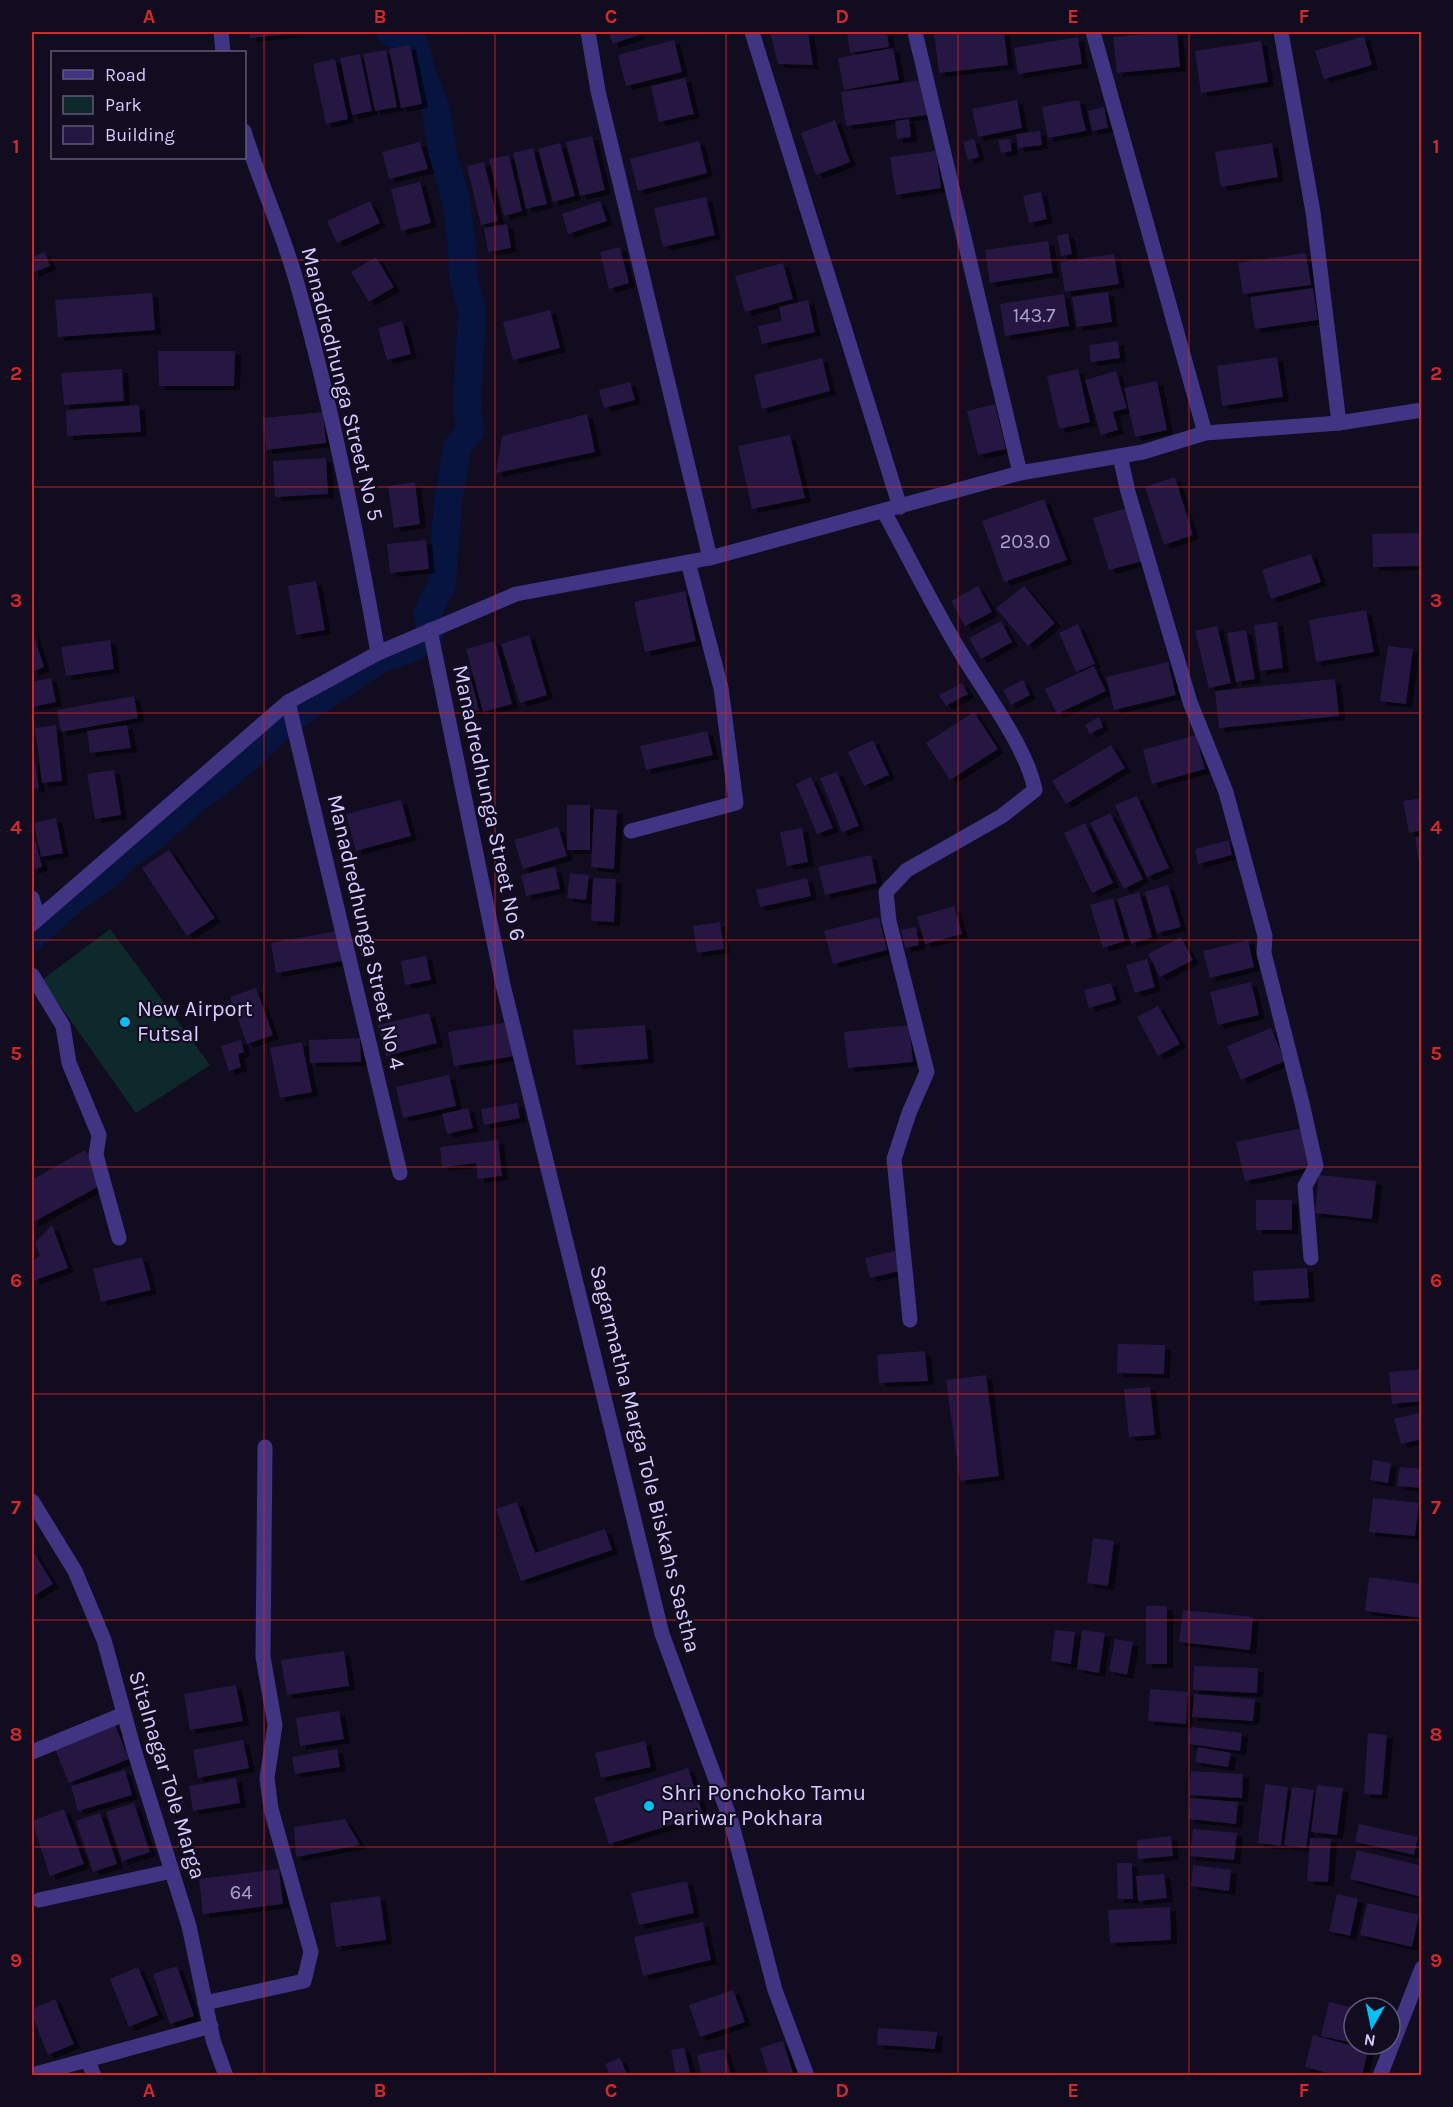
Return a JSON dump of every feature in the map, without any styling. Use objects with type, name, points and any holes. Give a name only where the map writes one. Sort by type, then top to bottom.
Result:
[{"type":"street","points":[[220,32],[223,51]]},
{"type":"street","points":[[588,32],[598,91],[710,558]]},
{"type":"street","points":[[752,32],[900,507]]},
{"type":"street","points":[[915,32],[1020,474]]},
{"type":"street","points":[[1093,32],[1205,433]]},
{"type":"street","points":[[1281,32],[1313,212],[1339,423]]},
{"type":"street","name":"Manadredhunga Street No 5","points":[[246,137],[298,285],[358,541],[378,653]]},
{"type":"street","points":[[35,921],[288,702],[378,653],[516,594],[710,558],[1020,474],[1143,452],[1205,433],[1339,423],[1422,410]]},
{"type":"street","points":[[1120,456],[1128,492],[1191,702],[1226,792],[1265,936],[1264,953],[1316,1166],[1305,1186],[1311,1258]]},
{"type":"street","points":[[884,512],[960,651],[1032,772],[1035,790],[1002,816],[907,870],[886,892],[889,921],[927,1072],[909,1113],[894,1159],[910,1320]]},
{"type":"street","points":[[631,831],[736,803],[721,688],[688,562]]},
{"type":"street","name":"Manadredhunga Street No 6","points":[[430,630],[503,985]]},
{"type":"street","name":"Manadredhunga Street No 4","points":[[288,702],[400,1173]]},
{"type":"street","points":[[32,898],[35,921]]},
{"type":"street","points":[[32,975],[63,1026],[69,1063],[99,1135],[96,1155],[119,1238]]},
{"type":"street","name":"Sagarmatha Marga Tole Biskahs Sastha","points":[[503,985],[662,1634],[731,1821],[776,1990],[807,2076]]},
{"type":"street","points":[[205,2003],[304,1981],[311,1953],[271,1809],[267,1778],[275,1725],[263,1657],[265,1447]]},
{"type":"street","name":"Sitalnagar Tole Marga","points":[[32,1501],[75,1571],[104,1640],[124,1714],[189,1926],[213,2040],[226,2076]]},
{"type":"street","points":[[32,1752],[124,1714]]},
{"type":"street","points":[[39,1900],[172,1871]]},
{"type":"street","points":[[1380,2076],[1422,1968]]},
{"type":"street","points":[[32,2075],[211,2026]]},
{"type":"street","points":[[87,2061],[94,2076]]},
{"type":"green space","name":"New Airport Futsal","points":[[110,929],[210,1065],[136,1113],[42,980]]},
{"type":"building","points":[[249,32],[297,32],[298,33],[250,38]]},
{"type":"building","points":[[608,32],[638,32],[639,35],[613,44]]},
{"type":"building","points":[[770,32],[808,32],[813,65],[778,64]]},
{"type":"building","points":[[847,32],[887,32],[889,47],[850,53]]},
{"type":"building","points":[[934,32],[1004,32],[1008,65],[939,73]]},
{"type":"building","points":[[1177,32],[1180,67],[1117,73],[1113,37]]},
{"type":"building","points":[[1364,36],[1372,65],[1324,79],[1315,51]]},
{"type":"building","points":[[1078,37],[1082,64],[1018,74],[1014,48]]},
{"type":"building","points":[[674,40],[682,72],[626,86],[618,55]]},
{"type":"building","points":[[1261,41],[1268,82],[1201,93],[1195,51]]},
{"type":"building","points":[[410,45],[422,104],[401,108],[389,49]]},
{"type":"building","points":[[893,48],[899,80],[844,90],[838,58]]},
{"type":"building","points":[[386,50],[397,107],[375,111],[363,54]]},
{"type":"building","points":[[360,54],[372,111],[352,115],[340,58]]},
{"type":"building","points":[[335,59],[348,119],[326,124],[313,64]]},
{"type":"building","points":[[685,78],[694,114],[659,122],[651,86]]},
{"type":"building","points":[[922,80],[927,115],[846,126],[841,92]]},
{"type":"building","points":[[1017,100],[1022,128],[978,137],[972,109]]},
{"type":"building","points":[[1079,100],[1086,131],[1048,138],[1042,107]]},
{"type":"building","points":[[1104,107],[1108,128],[1092,131],[1088,111]]},
{"type":"building","points":[[909,119],[911,137],[897,139],[895,121]]},
{"type":"building","points":[[835,120],[850,162],[816,175],[801,133]]},
{"type":"building","points":[[1040,131],[1042,145],[1018,148],[1016,134]]},
{"type":"building","points":[[592,136],[605,190],[580,196],[566,142]]},
{"type":"building","points":[[974,139],[979,157],[968,160],[963,142]]},
{"type":"building","points":[[1010,139],[1012,151],[1001,153],[998,140]]},
{"type":"building","points":[[699,141],[707,173],[638,191],[630,159]]},
{"type":"building","points":[[420,142],[428,169],[389,179],[382,152]]},
{"type":"building","points":[[560,143],[575,196],[553,202],[538,149]]},
{"type":"building","points":[[1272,143],[1278,177],[1221,187],[1215,152]]},
{"type":"building","points":[[533,148],[547,204],[526,209],[513,153]]},
{"type":"building","points":[[936,151],[941,188],[896,195],[890,157]]},
{"type":"building","points":[[509,155],[522,211],[504,216],[489,159]]},
{"type":"building","points":[[484,162],[498,221],[481,225],[467,166]]},
{"type":"building","points":[[420,182],[431,223],[401,231],[391,189]]},
{"type":"building","points":[[1041,192],[1047,219],[1029,223],[1023,196]]},
{"type":"building","points":[[706,197],[715,235],[663,247],[654,208]]},
{"type":"building","points":[[370,201],[380,223],[337,243],[327,221]]},
{"type":"building","points":[[600,201],[607,221],[568,234],[562,214]]},
{"type":"building","points":[[507,224],[511,248],[488,252],[484,228]]},
{"type":"building","points":[[1068,233],[1072,254],[1061,256],[1057,236]]},
{"type":"building","points":[[1048,241],[1053,273],[990,283],[985,250]]},
{"type":"building","points":[[620,247],[629,283],[609,289],[600,252]]},
{"type":"building","points":[[45,252],[50,266],[32,273],[32,257]]},
{"type":"building","points":[[1306,253],[1311,285],[1243,294],[1238,263]]},
{"type":"building","points":[[1114,254],[1119,284],[1065,292],[1060,262]]},
{"type":"building","points":[[376,257],[394,287],[369,302],[351,272]]},
{"type":"building","points":[[783,263],[793,299],[745,312],[735,276]]},
{"type":"building","points":[[1313,288],[1318,320],[1255,329],[1250,297]]},
{"type":"building","points":[[1108,292],[1112,322],[1077,327],[1072,297]]},
{"type":"building","points":[[152,293],[155,330],[58,337],[55,300]]},
{"type":"building","points":[[1064,294],[1069,326],[1005,336],[1000,304]]},
{"type":"building","points":[[808,300],[815,332],[762,344],[758,326],[782,321],[779,307]]},
{"type":"building","points":[[550,310],[560,348],[513,360],[503,322]]},
{"type":"building","points":[[402,321],[411,354],[387,360],[378,328]]},
{"type":"building","points":[[1118,341],[1120,358],[1091,362],[1089,345]]},
{"type":"building","points":[[158,351],[235,351],[234,386],[159,386]]},
{"type":"building","points":[[1277,357],[1283,397],[1222,406],[1217,366]]},
{"type":"building","points":[[822,358],[830,391],[762,409],[754,375]]},
{"type":"building","points":[[122,369],[124,401],[64,405],[61,373]]},
{"type":"building","points":[[1078,369],[1090,422],[1059,429],[1047,376]]},
{"type":"building","points":[[1116,371],[1127,408],[1113,412],[1118,430],[1101,435],[1085,380]]},
{"type":"building","points":[[1157,381],[1167,430],[1135,437],[1124,388]]},
{"type":"building","points":[[630,382],[635,400],[604,408],[599,390]]},
{"type":"building","points":[[995,404],[1006,449],[978,455],[967,411]]},
{"type":"building","points":[[139,405],[141,432],[67,436],[66,410]]},
{"type":"building","points":[[323,412],[326,443],[266,450],[263,418]]},
{"type":"building","points":[[587,414],[595,452],[496,473],[502,436]]},
{"type":"building","points":[[790,435],[805,498],[752,509],[738,446]]},
{"type":"building","points":[[326,458],[328,494],[275,497],[273,461]]},
{"type":"building","points":[[1175,477],[1193,535],[1164,545],[1145,487]]},
{"type":"building","points":[[415,482],[420,524],[394,528],[388,486]]},
{"type":"building","points":[[1044,499],[1067,560],[1004,582],[982,521]]},
{"type":"building","points":[[1127,508],[1143,561],[1109,570],[1093,518]]},
{"type":"building","points":[[1422,533],[1422,566],[1373,567],[1372,534]]},
{"type":"building","points":[[426,540],[429,569],[390,573],[387,544]]},
{"type":"building","points":[[1311,554],[1321,582],[1271,599],[1262,570]]},
{"type":"building","points":[[316,581],[325,630],[296,635],[288,586]]},
{"type":"building","points":[[978,586],[992,612],[965,626],[951,601]]},
{"type":"building","points":[[1024,586],[1055,623],[1028,646],[996,608]]},
{"type":"building","points":[[685,591],[696,641],[645,652],[634,602]]},
{"type":"building","points":[[1366,610],[1374,652],[1316,662],[1309,620]]},
{"type":"building","points":[[1001,621],[1012,642],[981,659],[969,638]]},
{"type":"building","points":[[1277,622],[1283,668],[1260,671],[1254,625]]},
{"type":"building","points":[[1078,624],[1095,664],[1076,672],[1059,633]]},
{"type":"building","points":[[1217,626],[1231,683],[1209,688],[1195,631]]},
{"type":"building","points":[[32,630],[44,667],[32,672]]},
{"type":"building","points":[[1246,630],[1255,679],[1236,682],[1227,633]]},
{"type":"building","points":[[529,635],[547,695],[520,703],[501,644]]},
{"type":"building","points":[[110,640],[114,669],[66,676],[61,647]]},
{"type":"building","points":[[495,641],[512,704],[483,712],[466,649]]},
{"type":"building","points":[[1388,646],[1413,649],[1406,704],[1380,701]]},
{"type":"building","points":[[1168,662],[1176,695],[1114,710],[1106,677]]},
{"type":"building","points":[[1094,666],[1106,691],[1057,714],[1045,689]]},
{"type":"building","points":[[469,671],[479,710],[469,713],[459,674]]},
{"type":"building","points":[[51,678],[56,702],[32,707],[32,682]]},
{"type":"building","points":[[1335,679],[1339,716],[1219,728],[1215,691]]},
{"type":"building","points":[[1023,680],[1030,695],[1011,705],[1003,690]]},
{"type":"building","points":[[962,683],[968,694],[946,706],[939,695]]},
{"type":"building","points":[[134,696],[138,718],[61,732],[57,710]]},
{"type":"building","points":[[974,712],[998,749],[950,780],[926,743]]},
{"type":"building","points":[[1099,717],[1103,727],[1090,734],[1085,725]]},
{"type":"building","points":[[56,725],[62,781],[42,783],[35,728]]},
{"type":"building","points":[[127,725],[131,748],[90,753],[87,731]]},
{"type":"building","points":[[707,731],[713,755],[646,770],[640,746]]},
{"type":"building","points":[[1196,735],[1205,769],[1152,784],[1143,750]]},
{"type":"building","points":[[873,740],[889,775],[864,786],[848,752]]},
{"type":"building","points":[[32,743],[39,788],[32,789]]},
{"type":"building","points":[[1111,745],[1125,768],[1066,804],[1052,781]]},
{"type":"building","points":[[114,770],[121,815],[95,819],[87,774]]},
{"type":"building","points":[[837,772],[859,826],[842,832],[820,778]]},
{"type":"building","points":[[811,777],[833,828],[817,834],[796,784]]},
{"type":"building","points":[[1137,796],[1169,868],[1147,877],[1115,805]]},
{"type":"building","points":[[1422,798],[1422,830],[1409,833],[1403,801]]},
{"type":"building","points":[[401,800],[411,836],[356,851],[346,814]]},
{"type":"building","points":[[567,805],[590,805],[590,850],[567,850]]},
{"type":"building","points":[[594,809],[617,810],[614,869],[591,867]]},
{"type":"building","points":[[1110,813],[1143,879],[1124,889],[1090,823]]},
{"type":"building","points":[[56,818],[63,853],[41,857],[34,823]]},
{"type":"building","points":[[1085,823],[1113,883],[1092,893],[1064,833]]},
{"type":"building","points":[[558,827],[567,856],[523,869],[514,840]]},
{"type":"building","points":[[802,828],[808,862],[787,866],[780,832]]},
{"type":"building","points":[[1422,836],[1422,863],[1419,863],[1415,837]]},
{"type":"building","points":[[1229,840],[1232,855],[1198,864],[1195,849]]},
{"type":"building","points":[[36,842],[42,867],[32,870],[32,843]]},
{"type":"building","points":[[169,850],[215,918],[187,936],[142,868]]},
{"type":"building","points":[[871,855],[877,883],[825,895],[818,867]]},
{"type":"building","points":[[555,867],[560,889],[526,896],[521,875]]},
{"type":"building","points":[[570,873],[589,875],[586,900],[567,898]]},
{"type":"building","points":[[593,878],[616,879],[614,922],[591,921]]},
{"type":"building","points":[[807,878],[811,896],[760,907],[756,890]]},
{"type":"building","points":[[1168,885],[1181,927],[1157,933],[1145,892]]},
{"type":"building","points":[[1139,892],[1152,937],[1131,944],[1117,899]]},
{"type":"building","points":[[1113,898],[1125,941],[1103,948],[1090,905]]},
{"type":"building","points":[[954,906],[962,934],[925,944],[917,917]]},
{"type":"building","points":[[879,917],[887,950],[833,964],[824,931]]},
{"type":"building","points":[[720,922],[724,949],[697,953],[693,926]]},
{"type":"building","points":[[916,927],[919,945],[905,948],[901,930]]},
{"type":"building","points":[[337,931],[343,961],[276,973],[271,943]]},
{"type":"building","points":[[1181,937],[1193,960],[1160,977],[1148,954]]},
{"type":"building","points":[[1248,940],[1254,967],[1210,978],[1203,951]]},
{"type":"building","points":[[426,956],[431,980],[405,985],[401,961]]},
{"type":"building","points":[[1147,959],[1155,987],[1135,993],[1126,965]]},
{"type":"building","points":[[1251,982],[1259,1015],[1218,1025],[1210,992]]},
{"type":"building","points":[[1111,983],[1116,1000],[1089,1008],[1084,990]]},
{"type":"building","points":[[256,988],[273,1035],[247,1044],[230,997]]},
{"type":"building","points":[[1158,1006],[1180,1044],[1158,1056],[1137,1017]]},
{"type":"building","points":[[429,1013],[437,1043],[386,1056],[378,1025]]},
{"type":"building","points":[[509,1022],[515,1056],[454,1066],[448,1032]]},
{"type":"building","points":[[645,1025],[648,1059],[576,1065],[573,1030]]},
{"type":"building","points":[[909,1025],[913,1062],[848,1068],[844,1032]]},
{"type":"building","points":[[1271,1028],[1285,1061],[1241,1080],[1227,1046]]},
{"type":"building","points":[[360,1038],[361,1062],[310,1063],[309,1040]]},
{"type":"building","points":[[241,1040],[244,1052],[238,1054],[241,1067],[229,1071],[221,1046]]},
{"type":"building","points":[[302,1042],[312,1092],[280,1098],[270,1048]]},
{"type":"building","points":[[449,1075],[456,1106],[403,1118],[396,1087]]},
{"type":"building","points":[[517,1103],[520,1118],[484,1125],[481,1109]]},
{"type":"building","points":[[468,1108],[473,1128],[447,1134],[442,1114]]},
{"type":"building","points":[[1303,1128],[1311,1167],[1245,1181],[1236,1142]]},
{"type":"building","points":[[498,1140],[502,1176],[478,1179],[476,1163],[442,1167],[440,1147]]},
{"type":"building","points":[[85,1150],[103,1184],[32,1223],[32,1180]]},
{"type":"building","points":[[1319,1175],[1376,1181],[1372,1219],[1315,1213]]},
{"type":"building","points":[[1256,1200],[1292,1200],[1292,1230],[1256,1230]]},
{"type":"building","points":[[52,1225],[68,1268],[33,1281],[32,1261],[40,1256],[35,1243]]},
{"type":"building","points":[[899,1250],[904,1270],[870,1278],[865,1258]]},
{"type":"building","points":[[142,1257],[151,1290],[101,1302],[93,1269]]},
{"type":"building","points":[[1307,1268],[1309,1298],[1254,1301],[1253,1271]]},
{"type":"building","points":[[1118,1344],[1165,1345],[1164,1374],[1117,1373]]},
{"type":"building","points":[[925,1351],[928,1381],[879,1383],[877,1355]]},
{"type":"building","points":[[1422,1369],[1422,1401],[1392,1404],[1389,1372]]},
{"type":"building","points":[[986,1375],[999,1476],[960,1481],[946,1380]]},
{"type":"building","points":[[1150,1387],[1155,1435],[1129,1437],[1124,1389]]},
{"type":"building","points":[[1422,1412],[1422,1439],[1401,1444],[1394,1419]]},
{"type":"building","points":[[1373,1460],[1391,1463],[1388,1483],[1370,1480]]},
{"type":"building","points":[[1400,1467],[1422,1469],[1422,1488],[1397,1486]]},
{"type":"building","points":[[1373,1498],[1419,1503],[1415,1536],[1369,1532]]},
{"type":"building","points":[[517,1502],[535,1553],[605,1529],[612,1550],[521,1581],[496,1509]]},
{"type":"building","points":[[1093,1538],[1114,1541],[1108,1586],[1087,1583]]},
{"type":"building","points":[[32,1549],[53,1584],[32,1597]]},
{"type":"building","points":[[1369,1577],[1422,1584],[1422,1618],[1365,1611]]},
{"type":"building","points":[[1146,1606],[1167,1606],[1167,1664],[1146,1664]]},
{"type":"building","points":[[1183,1610],[1253,1617],[1250,1650],[1179,1642]]},
{"type":"building","points":[[1055,1630],[1075,1632],[1071,1664],[1051,1661]]},
{"type":"building","points":[[1082,1630],[1105,1633],[1099,1673],[1077,1669]]},
{"type":"building","points":[[1115,1639],[1133,1642],[1127,1675],[1109,1671]]},
{"type":"building","points":[[344,1651],[349,1686],[287,1695],[281,1660]]},
{"type":"building","points":[[1194,1666],[1258,1668],[1257,1693],[1193,1690]]},
{"type":"building","points":[[236,1685],[243,1721],[190,1730],[184,1694]]},
{"type":"building","points":[[1150,1689],[1188,1692],[1186,1724],[1148,1721]]},
{"type":"building","points":[[1194,1694],[1255,1699],[1253,1721],[1192,1717]]},
{"type":"building","points":[[339,1711],[344,1739],[300,1746],[296,1718]]},
{"type":"building","points":[[115,1725],[129,1759],[69,1783],[55,1749]]},
{"type":"building","points":[[1191,1727],[1242,1733],[1240,1751],[1188,1744]]},
{"type":"building","points":[[1368,1733],[1387,1735],[1382,1795],[1364,1794]]},
{"type":"building","points":[[243,1740],[249,1768],[198,1778],[193,1750]]},
{"type":"building","points":[[645,1741],[651,1767],[601,1778],[595,1753]]},
{"type":"building","points":[[1198,1747],[1231,1753],[1228,1767],[1195,1762]]},
{"type":"building","points":[[337,1749],[340,1767],[295,1774],[292,1757]]},
{"type":"building","name":"Shri Ponchoko Tamu Pariwar Pokhara","points":[[688,1768],[703,1815],[609,1844],[594,1798]]},
{"type":"building","points":[[125,1770],[132,1795],[78,1811],[71,1786]]},
{"type":"building","points":[[1191,1771],[1243,1774],[1242,1798],[1189,1795]]},
{"type":"building","points":[[236,1778],[240,1803],[193,1811],[189,1786]]},
{"type":"building","points":[[1265,1784],[1288,1787],[1281,1846],[1258,1843]]},
{"type":"building","points":[[1317,1785],[1343,1788],[1337,1835],[1311,1832]]},
{"type":"building","points":[[1292,1787],[1314,1790],[1306,1848],[1284,1845]]},
{"type":"building","points":[[1190,1798],[1238,1802],[1236,1824],[1189,1819]]},
{"type":"building","points":[[134,1803],[150,1852],[122,1861],[106,1812]]},
{"type":"building","points":[[64,1809],[84,1864],[50,1876],[32,1821]]},
{"type":"building","points":[[100,1813],[117,1864],[93,1872],[76,1821]]},
{"type":"building","points":[[345,1819],[360,1845],[296,1857],[294,1827]]},
{"type":"building","points":[[1359,1824],[1418,1837],[1414,1855],[1355,1842]]},
{"type":"building","points":[[1193,1829],[1237,1833],[1234,1860],[1190,1856]]},
{"type":"building","points":[[1171,1836],[1173,1856],[1138,1859],[1137,1840]]},
{"type":"building","points":[[1310,1838],[1331,1839],[1328,1882],[1307,1881]]},
{"type":"building","points":[[1357,1850],[1422,1866],[1422,1897],[1350,1879]]},
{"type":"building","points":[[1117,1863],[1132,1863],[1133,1899],[1118,1899]]},
{"type":"building","points":[[1193,1865],[1231,1870],[1229,1891],[1191,1886]]},
{"type":"building","points":[[279,1869],[283,1904],[203,1914],[199,1879]]},
{"type":"building","points":[[1164,1874],[1167,1898],[1138,1901],[1136,1876]]},
{"type":"building","points":[[687,1881],[694,1913],[639,1925],[631,1893]]},
{"type":"building","points":[[1337,1894],[1358,1899],[1350,1936],[1329,1931]]},
{"type":"building","points":[[380,1896],[386,1940],[336,1947],[330,1903]]},
{"type":"building","points":[[1367,1903],[1419,1915],[1412,1947],[1360,1935]]},
{"type":"building","points":[[1170,1907],[1171,1940],[1110,1943],[1108,1910]]},
{"type":"building","points":[[703,1922],[711,1960],[643,1976],[634,1937]]},
{"type":"building","points":[[177,1966],[194,2016],[170,2024],[153,1974]]},
{"type":"building","points":[[138,1967],[158,2015],[129,2027],[110,1979]]},
{"type":"building","points":[[733,1990],[745,2022],[700,2037],[689,2005]]},
{"type":"building","points":[[55,1999],[74,2044],[48,2055],[32,2015],[32,2009]]},
{"type":"building","points":[[1329,2002],[1342,2005],[1342,2040],[1321,2036]]},
{"type":"building","points":[[878,2028],[937,2032],[935,2049],[877,2045]]},
{"type":"building","points":[[1313,2035],[1342,2043],[1342,2056],[1367,2056],[1362,2076],[1338,2076],[1305,2067]]},
{"type":"building","points":[[783,2041],[794,2076],[769,2076],[760,2048]]},
{"type":"building","points":[[684,2048],[691,2076],[676,2076],[671,2050]]},
{"type":"building","points":[[724,2049],[731,2076],[702,2076],[697,2055]]},
{"type":"building","points":[[620,2058],[628,2076],[610,2076],[605,2064]]},
{"type":"waterway","points":[[32,937],[70,902],[110,873],[123,858],[153,837],[197,797],[246,759],[285,722],[382,658],[405,651],[429,639],[430,624],[427,614],[442,584],[448,501],[457,447],[470,431],[467,405],[472,310],[463,278],[462,246],[456,201],[442,151],[437,113],[414,44],[390,32]]},
{"type":"place","name":"New Airport Futsal","points":[[125,1022]]},
{"type":"place","name":"Shri Ponchoko Tamu Pariwar Pokhara","points":[[649,1806]]}]
